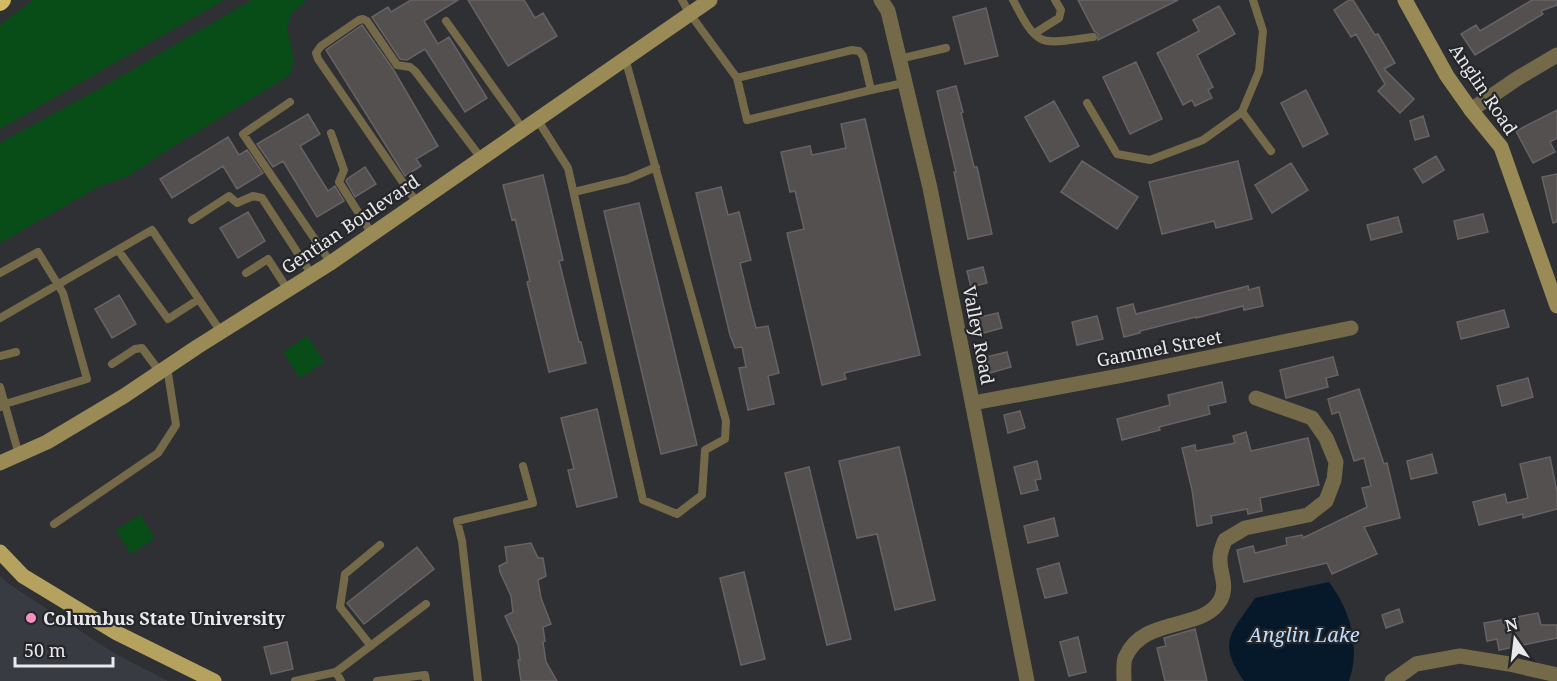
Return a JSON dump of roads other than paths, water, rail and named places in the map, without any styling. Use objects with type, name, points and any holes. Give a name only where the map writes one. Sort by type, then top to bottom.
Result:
[{"type":"main road","name":"Gentian Boulevard","points":[[0,463],[47,442],[312,275],[625,58],[686,7],[710,0]]},
{"type":"main road","name":"Anglin Road","points":[[1405,0],[1447,76],[1501,147],[1554,285],[1557,306]]},
{"type":"main road","points":[[0,552],[23,576],[117,633],[214,681]]},
{"type":"street","name":"Valley Road","points":[[880,0],[888,12],[930,188],[1027,681]]},
{"type":"street","points":[[1471,110],[1518,78],[1557,56]]},
{"type":"street","name":"Gammel Street","points":[[973,404],[1352,328]]},
{"type":"street","points":[[1124,681],[1125,659],[1138,639],[1161,627],[1197,619],[1212,610],[1221,599],[1225,582],[1220,558],[1225,540],[1245,528],[1308,515],[1326,501],[1334,480],[1336,462],[1326,438],[1312,417],[1256,398]]},
{"type":"street","points":[[1392,681],[1416,664],[1461,656],[1557,675]]},
{"type":"lane","points":[[1013,0],[1042,40],[1093,37]]},
{"type":"lane","points":[[1035,33],[1059,18],[1061,10],[1055,0]]},
{"type":"lane","points":[[1087,103],[1117,154],[1150,160],[1203,140],[1242,111],[1259,71],[1263,31],[1253,0]]},
{"type":"lane","points":[[686,7],[737,78],[747,120],[904,82]]},
{"type":"lane","points":[[417,203],[318,59],[316,53],[321,46],[359,20],[367,21],[397,65],[410,67],[415,71],[481,158]]},
{"type":"lane","points":[[446,21],[523,129]]},
{"type":"lane","points":[[899,59],[946,48]]},
{"type":"lane","points":[[737,78],[852,50],[859,51],[862,56],[871,90]]},
{"type":"lane","points":[[537,119],[568,168],[643,500],[677,514],[702,495],[705,450],[725,439],[726,421],[625,58]]},
{"type":"lane","points":[[290,102],[243,134],[331,262]]},
{"type":"lane","points":[[1242,111],[1271,151]]},
{"type":"lane","points":[[331,133],[344,171],[339,182],[372,234]]},
{"type":"lane","points":[[574,192],[628,179],[656,167]]},
{"type":"lane","points":[[192,220],[229,196],[237,203],[253,196],[262,198],[312,275]]},
{"type":"lane","points":[[0,318],[152,230],[221,332]]},
{"type":"lane","points":[[118,250],[168,319],[199,299]]},
{"type":"lane","points":[[0,273],[38,252],[63,293],[87,379],[2,406]]},
{"type":"lane","points":[[246,273],[268,259],[288,290]]},
{"type":"lane","points":[[54,524],[158,453],[176,425],[164,369],[142,348],[135,349],[112,364]]},
{"type":"lane","points":[[0,356],[16,352]]},
{"type":"lane","points":[[0,387],[2,406],[19,455]]},
{"type":"lane","points":[[478,681],[462,541],[457,521],[533,503],[523,466]]},
{"type":"lane","points":[[371,646],[340,607],[345,574],[380,545]]},
{"type":"lane","points":[[295,681],[336,672],[426,604]]},
{"type":"lane","points":[[336,672],[341,681]]},
{"type":"lane","points":[[377,681],[425,675],[426,681]]},
{"type":"water","name":"Anglin Lake","points":[[1329,582],[1343,604],[1351,629],[1354,655],[1349,681],[1244,681],[1231,656],[1230,638],[1255,598]]},
{"type":"place","name":"Columbus State University","points":[[31,618]]}]
